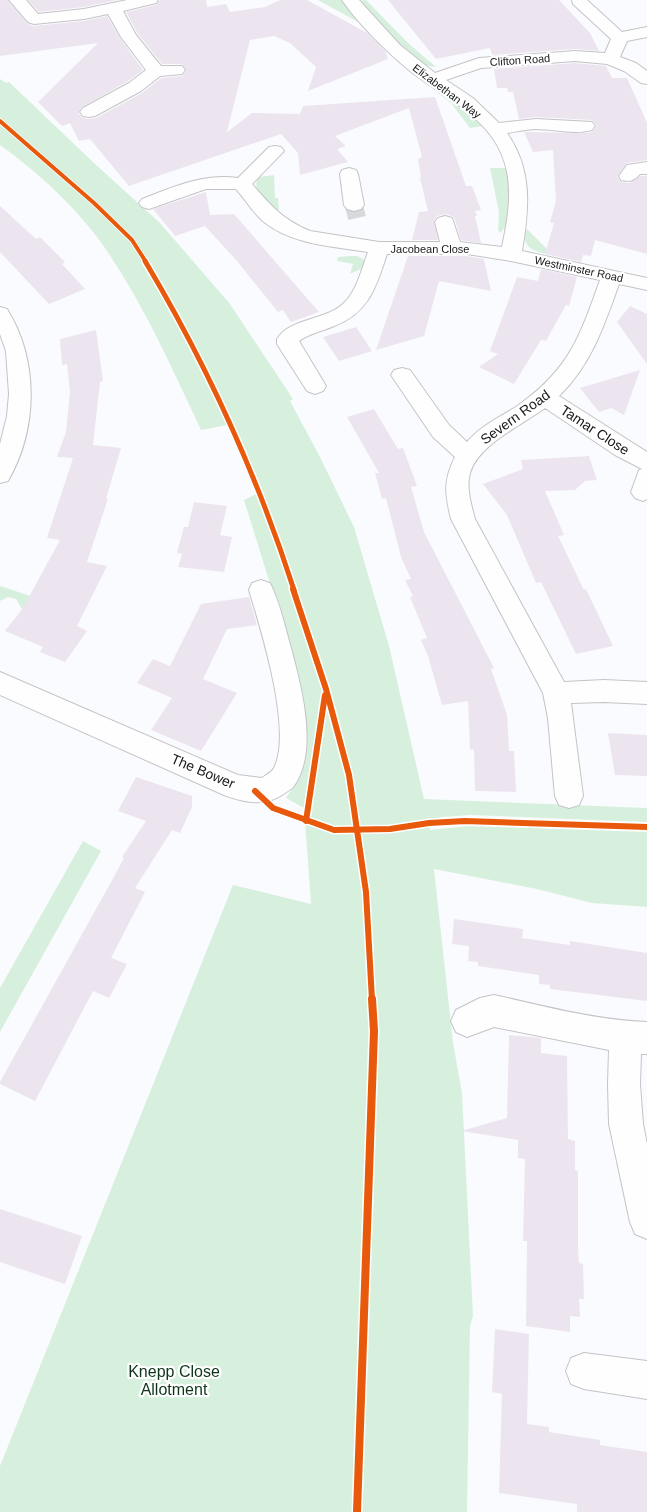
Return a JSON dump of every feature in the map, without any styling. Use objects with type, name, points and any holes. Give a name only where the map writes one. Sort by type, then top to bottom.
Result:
[{"type":"street","points":[[17,0],[34,19]]},
{"type":"street","points":[[17,23],[34,19],[84,14],[150,0]]},
{"type":"street","name":"Elizabethan Way","points":[[350,0],[379,33],[411,64],[467,103],[502,139],[514,160],[519,180],[519,214],[511,255]]},
{"type":"street","points":[[580,1],[615,34],[619,43],[610,59]]},
{"type":"street","points":[[113,8],[150,76]]},
{"type":"street","points":[[615,34],[646,32]]},
{"type":"street","name":"Clifton Road","points":[[433,79],[479,63],[575,56],[610,59],[630,67],[647,79]]},
{"type":"street","points":[[89,112],[135,87],[150,76],[176,70]]},
{"type":"street","points":[[494,130],[536,124],[562,127],[586,126]]},
{"type":"street","points":[[149,202],[213,181],[228,181],[242,184],[275,151]]},
{"type":"street","points":[[628,176],[634,170],[647,168]]},
{"type":"street","points":[[349,174],[356,211],[371,247]]},
{"type":"street","name":"Jacobean Close","points":[[242,184],[270,216],[306,236],[371,247],[451,248],[511,255]]},
{"type":"street","points":[[445,222],[451,248]]},
{"type":"street","name":"Jacobean Close","points":[[315,386],[288,344],[288,339],[294,334],[336,318],[358,302],[366,283],[371,247]]},
{"type":"street","name":"Westminster Road","points":[[511,255],[647,284]]},
{"type":"street","name":"Severn Road","points":[[569,796],[561,718],[556,693],[545,669],[463,519],[459,506],[457,480],[467,455],[483,438],[544,398],[569,372],[579,358],[612,276]]},
{"type":"street","points":[[0,314],[12,340],[20,371],[21,403],[15,435],[0,475]]},
{"type":"street","points":[[402,375],[440,431],[467,455]]},
{"type":"street","name":"Tamar Close","points":[[544,398],[647,462]]},
{"type":"street","name":"The Bower","points":[[0,682],[234,786],[255,791],[270,789],[282,780],[291,765],[294,744],[283,665],[261,590]]},
{"type":"street","points":[[556,693],[604,691],[647,693]]},
{"type":"street","points":[[467,1020],[494,1010],[577,1029],[636,1038],[624,1084],[626,1124],[647,1222]]},
{"type":"street","points":[[584,1371],[647,1380]]},
{"type":"green space","points":[[318,0],[341,0],[361,22],[358,22]]},
{"type":"green space","points":[[362,0],[366,0],[408,43],[436,67],[416,60],[396,43],[363,7]]},
{"type":"green space","name":"Knepp Close Allotment","points":[[0,79],[6,83],[9,82],[160,223],[230,304],[293,399],[290,401],[354,527],[389,646],[424,799],[647,808],[647,822],[470,815],[428,820],[430,830],[468,826],[647,832],[647,907],[592,903],[537,889],[434,869],[453,1043],[462,1093],[473,1316],[470,1326],[467,1512],[0,1512],[0,1466],[233,885],[311,904],[304,808],[286,798],[295,784],[295,664],[244,500],[256,494],[227,425],[201,430],[145,314],[105,248],[83,219],[57,192],[0,145]]},
{"type":"green space","points":[[440,91],[466,110],[482,126],[470,128],[451,103],[438,93]]},
{"type":"green space","points":[[490,168],[506,168],[509,184],[510,211],[505,227],[500,233],[498,230],[499,212]]},
{"type":"green space","points":[[274,175],[275,198],[278,198],[279,210],[272,210],[256,186],[259,177]]},
{"type":"green space","points":[[524,229],[528,230],[551,253],[550,255],[538,252],[527,245]]},
{"type":"green space","points":[[357,256],[365,260],[361,269],[350,274],[353,264],[337,261],[338,257]]},
{"type":"green space","points":[[0,586],[37,598],[37,615],[22,609],[16,599],[8,597],[0,601]]},
{"type":"green space","points":[[83,841],[101,851],[0,1032],[0,988]]},
{"type":"building","points":[[0,0],[7,0],[27,23],[33,26],[84,21],[107,16],[143,70],[128,81],[82,107],[78,113],[83,118],[89,119],[96,118],[142,93],[161,78],[182,76],[186,71],[182,64],[162,64],[138,34],[126,12],[156,5],[160,0],[206,0],[207,7],[226,4],[230,12],[265,7],[280,0],[307,0],[367,33],[385,51],[388,59],[308,91],[316,67],[290,43],[274,36],[250,40],[227,132],[252,113],[300,114],[303,106],[435,97],[466,186],[472,186],[481,210],[475,211],[477,216],[475,216],[481,243],[461,240],[454,217],[446,214],[437,216],[434,221],[438,240],[412,240],[419,212],[428,211],[420,178],[418,159],[422,157],[409,108],[335,136],[346,146],[337,149],[348,162],[300,175],[298,153],[281,134],[129,186],[90,139],[79,141],[70,123],[62,126],[38,102],[98,43],[0,56]]},
{"type":"building","points":[[28,0],[118,0],[84,7],[39,12]]},
{"type":"building","points":[[388,0],[559,0],[590,33],[599,51],[575,49],[492,55],[490,48],[436,59]]},
{"type":"building","points":[[575,63],[606,66],[612,78],[627,78],[647,123],[647,160],[627,163],[617,177],[621,182],[629,183],[641,176],[647,176],[647,254],[595,240],[591,256],[583,255],[581,262],[545,254],[554,223],[550,222],[556,201],[553,150],[533,152],[524,132],[585,133],[592,132],[597,126],[592,120],[536,117],[519,119],[513,92],[508,92],[507,88],[497,88],[494,69]]},
{"type":"building","points":[[206,192],[210,215],[234,214],[319,312],[291,322],[283,310],[278,312],[237,261],[205,226],[175,236],[153,209]]},
{"type":"building","points":[[0,206],[36,239],[40,237],[65,262],[62,264],[85,289],[49,304],[0,252]]},
{"type":"building","points":[[408,256],[467,256],[484,259],[491,291],[439,281],[424,336],[376,350]]},
{"type":"building","points":[[541,269],[577,277],[569,306],[566,305],[546,341],[541,340],[514,384],[479,367],[498,354],[490,351],[517,277],[538,281]]},
{"type":"building","points":[[630,306],[647,314],[647,364],[617,322]]},
{"type":"building","points":[[356,327],[372,351],[339,361],[323,337]]},
{"type":"building","points":[[96,330],[103,381],[100,382],[93,445],[121,448],[106,499],[108,499],[87,562],[107,566],[77,626],[87,631],[65,662],[40,652],[43,647],[5,631],[23,608],[60,540],[47,538],[73,458],[57,457],[66,432],[70,392],[67,364],[62,365],[60,339]]},
{"type":"building","points":[[640,370],[624,415],[611,408],[599,412],[580,388]]},
{"type":"building","points":[[374,409],[398,449],[403,448],[417,486],[411,487],[424,532],[494,668],[491,669],[507,715],[509,751],[514,751],[516,792],[475,791],[474,750],[470,749],[468,701],[442,705],[428,656],[421,640],[427,638],[410,597],[413,596],[405,580],[411,579],[401,557],[386,498],[382,499],[375,473],[379,473],[347,417]]},
{"type":"building","points":[[589,456],[597,480],[585,481],[575,490],[545,491],[564,535],[558,536],[613,646],[576,654],[541,582],[536,583],[507,515],[483,484],[523,469],[521,460]]},
{"type":"building","points":[[194,502],[227,506],[220,535],[232,537],[224,572],[178,567],[182,554],[177,553],[184,527],[188,527]]},
{"type":"building","points":[[249,597],[257,625],[227,629],[203,679],[237,693],[201,751],[151,730],[172,698],[137,683],[153,659],[170,666],[201,604]]},
{"type":"building","points":[[608,733],[647,735],[647,776],[615,775]]},
{"type":"building","points":[[136,777],[192,796],[192,807],[180,833],[172,830],[135,888],[145,892],[111,958],[127,964],[109,998],[93,991],[35,1101],[0,1084],[0,1082],[116,873],[124,858],[122,857],[146,821],[118,811]]},
{"type":"building","points":[[454,919],[523,929],[522,938],[570,945],[570,941],[647,953],[647,1001],[550,989],[550,985],[539,984],[539,975],[478,966],[478,962],[468,961],[469,946],[452,944]]},
{"type":"building","points":[[509,1035],[541,1038],[541,1053],[567,1056],[568,1139],[575,1141],[575,1170],[578,1171],[578,1248],[579,1263],[583,1264],[584,1299],[579,1299],[580,1317],[570,1316],[570,1332],[526,1326],[527,1241],[523,1241],[525,1159],[518,1158],[518,1140],[461,1131],[507,1118]]},
{"type":"building","points":[[0,1209],[82,1236],[65,1284],[0,1262]]},
{"type":"building","points":[[495,1329],[529,1334],[527,1424],[549,1427],[549,1432],[600,1440],[600,1445],[647,1452],[647,1512],[577,1512],[577,1504],[499,1493],[502,1394],[492,1392]]},
{"type":"tunnel","points":[[354,205],[357,218]]},
{"type":"cycle path","points":[[0,121],[94,203],[132,240],[175,311],[245,455],[276,535],[326,689],[349,775],[366,892],[374,1031],[357,1512]]},
{"type":"cycle path","points":[[306,821],[325,695]]},
{"type":"cycle path","points":[[255,791],[273,808],[334,830],[390,829],[429,823],[465,821],[647,827]]}]
